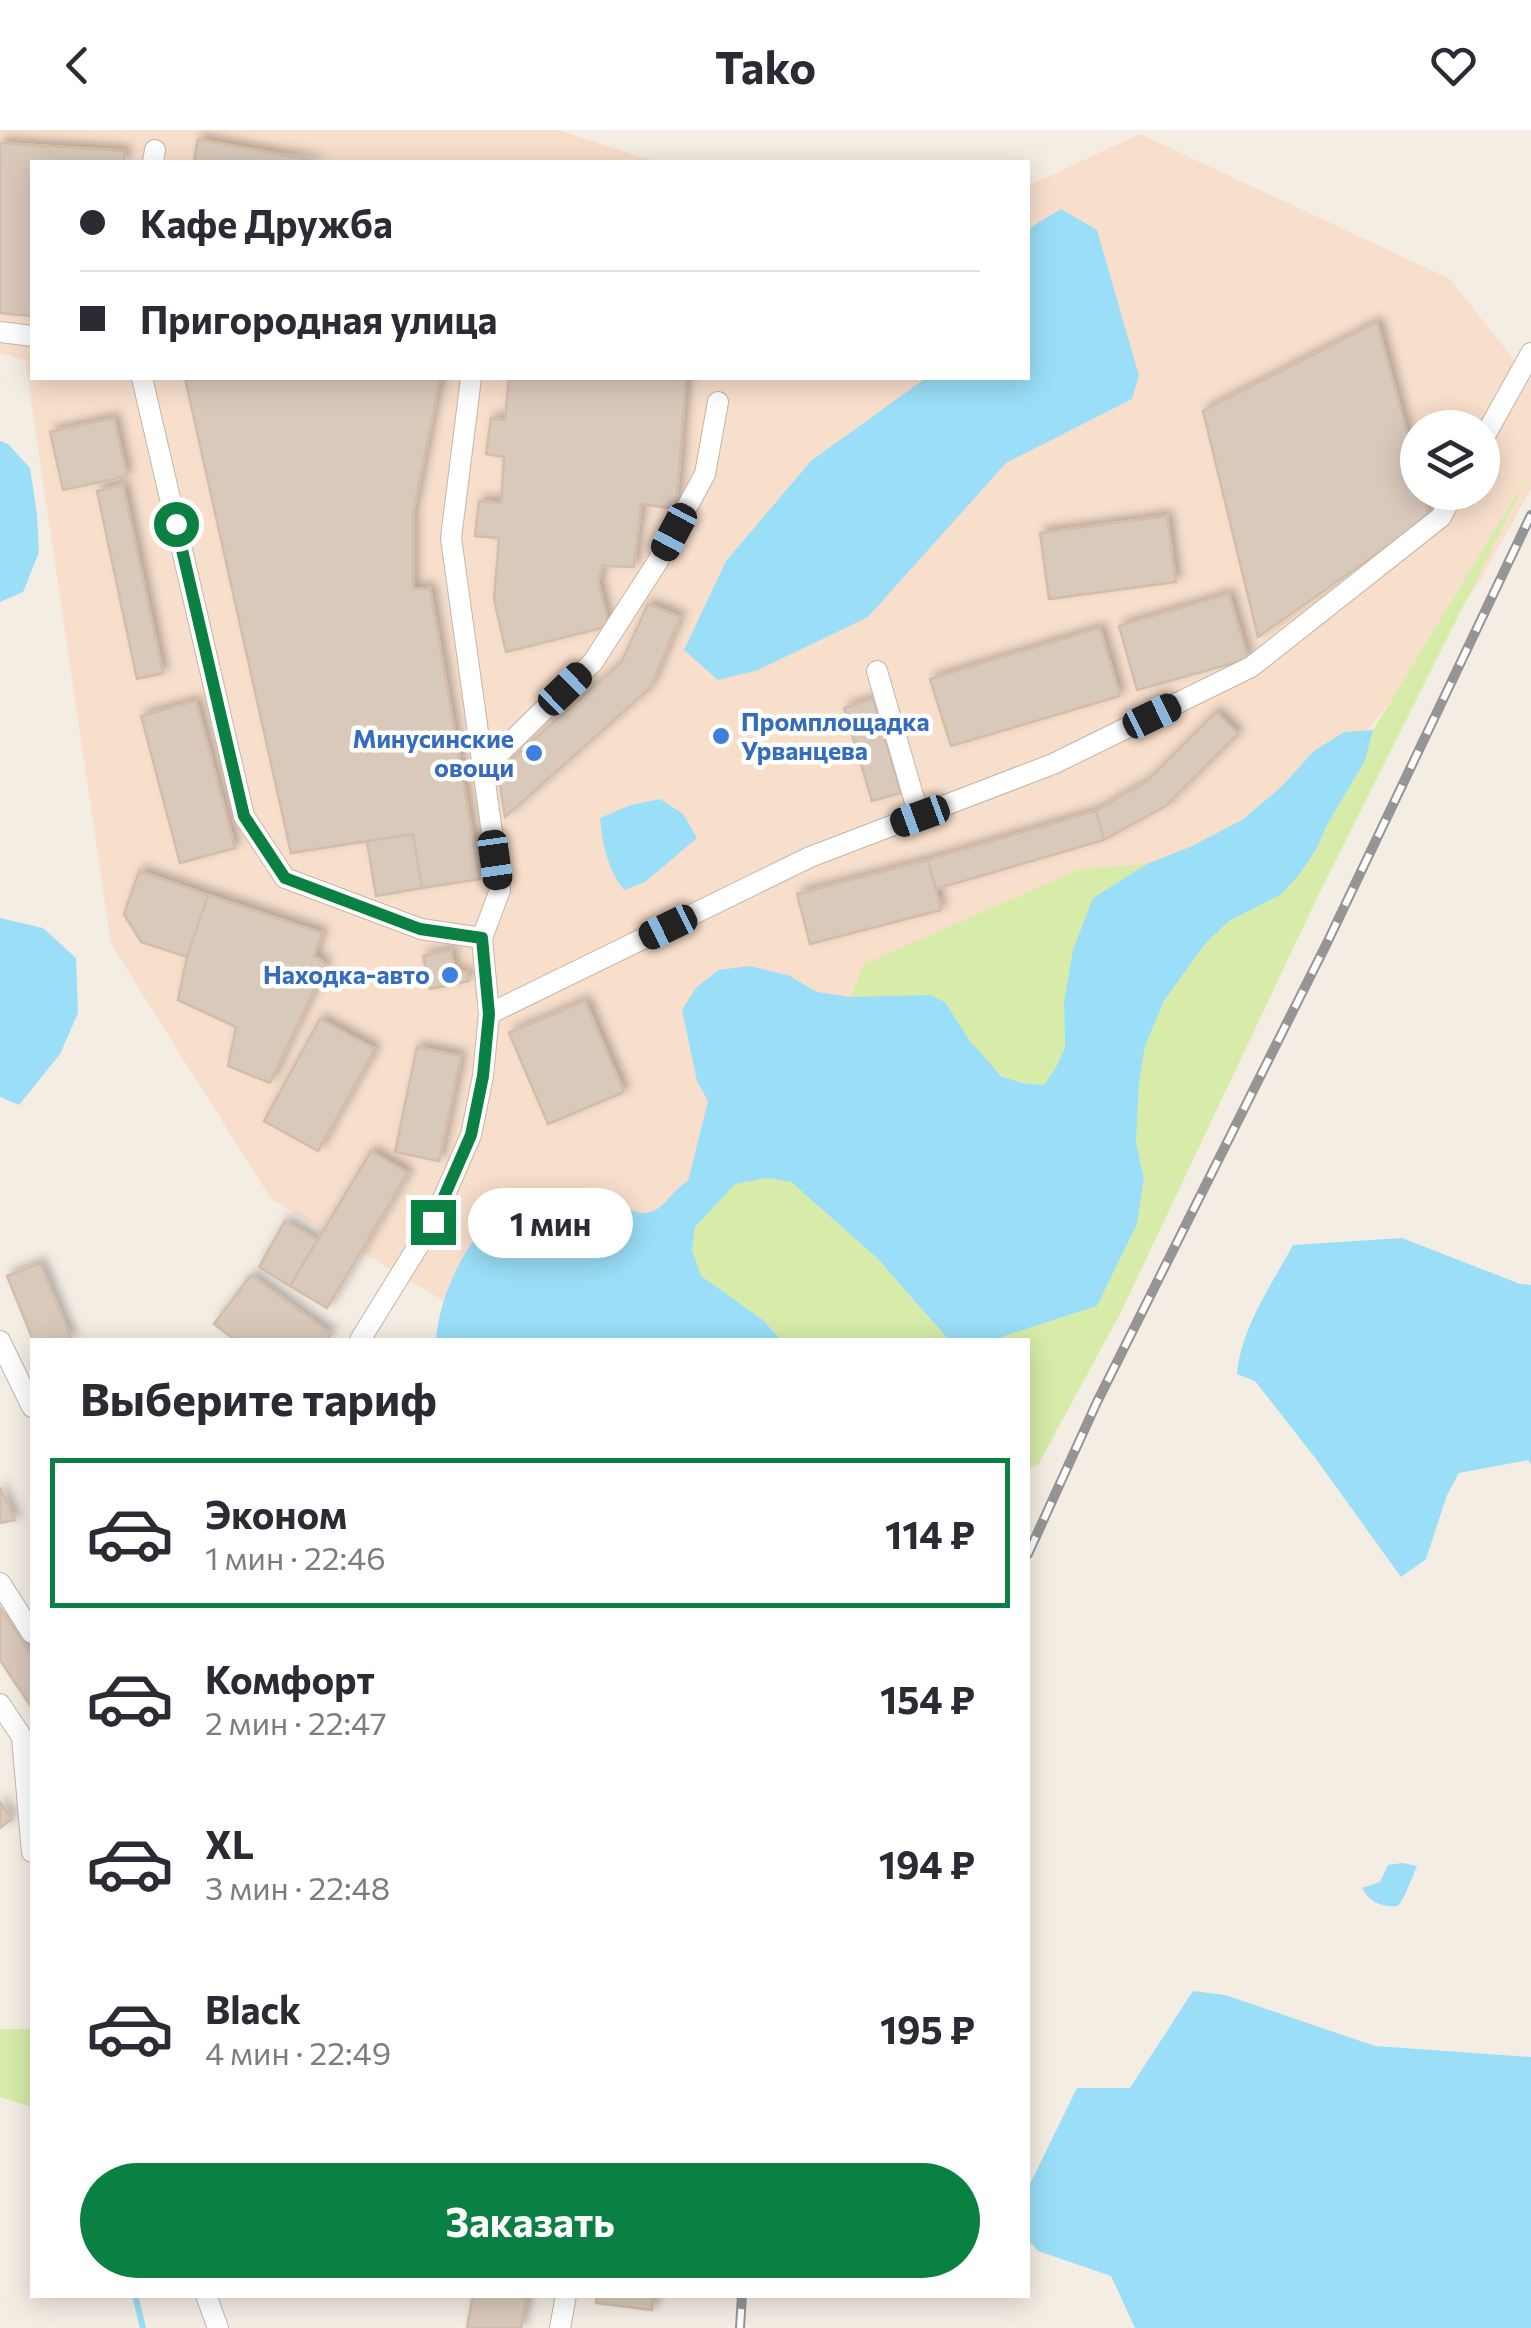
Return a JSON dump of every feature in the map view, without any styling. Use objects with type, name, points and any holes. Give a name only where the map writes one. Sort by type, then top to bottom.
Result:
[{"type":"street","points":[[0,332],[30,336]]},
{"type":"street","points":[[1499,410],[1531,353]]},
{"type":"street","points":[[142,380],[244,816],[285,878],[420,929],[482,938]]},
{"type":"street","points":[[361,1338],[433,1222],[471,1135],[483,1076],[489,1014],[482,938],[500,890],[451,538],[471,380]]},
{"type":"street","points":[[482,770],[592,662],[658,561],[705,474],[718,402]]},
{"type":"street","points":[[489,1014],[810,857],[1053,764],[1250,667],[1441,517],[1445,510]]},
{"type":"street","points":[[876,671],[920,816]]},
{"type":"street","points":[[0,1341],[30,1404]]},
{"type":"street","points":[[0,1583],[30,1630]]},
{"type":"street","points":[[0,1704],[22,1737],[30,1829]]},
{"type":"street","points":[[207,2298],[218,2328]]},
{"type":"street","points":[[560,2328],[565,2298]]},
{"type":"shaded area","name":"Промплощадка Урванцева","points":[[0,130],[558,130],[650,160],[30,160],[30,380],[1030,380],[1030,185],[1140,134],[1450,279],[1531,381],[1531,489],[1481,579],[1307,807],[665,1244],[480,1322],[271,1199],[111,944],[25,360],[0,353]]},
{"type":"green space","points":[[1531,471],[1316,900],[1121,1312],[1038,1465],[1030,1468],[1030,1338],[998,1338],[1097,1306],[1137,1224],[1144,1178],[1136,1142],[1139,1083],[1145,1046],[1164,1001],[1205,944],[1229,921],[1280,895],[1316,850],[1365,761],[1373,730]]},
{"type":"green space","points":[[1147,864],[1093,899],[1064,1002],[1065,1046],[1044,1085],[1014,1081],[997,1072],[945,1002],[851,997],[864,964],[1080,869]]},
{"type":"green space","points":[[767,1178],[791,1182],[877,1258],[947,1338],[779,1338],[763,1320],[701,1276],[691,1250],[695,1227],[734,1184]]},
{"type":"green space","points":[[0,2029],[30,2029],[30,2106],[0,2097]]},
{"type":"water","points":[[1061,209],[1097,230],[1139,376],[1132,399],[1006,463],[868,617],[758,670],[718,680],[684,650],[726,561],[811,461],[923,380],[1030,380],[1030,228]]},
{"type":"water","points":[[0,441],[8,444],[30,468],[39,552],[23,592],[0,602]]},
{"type":"water","points":[[1373,730],[1365,761],[1316,850],[1280,895],[1229,921],[1205,944],[1164,1001],[1145,1046],[1139,1083],[1136,1142],[1144,1178],[1137,1224],[1097,1306],[998,1338],[947,1338],[877,1258],[791,1182],[767,1178],[735,1184],[695,1227],[692,1250],[701,1276],[763,1320],[779,1338],[436,1338],[445,1298],[464,1256],[491,1219],[508,1205],[526,1194],[565,1190],[646,1213],[659,1208],[688,1181],[708,1101],[697,1081],[682,1010],[696,988],[718,970],[750,966],[790,976],[817,992],[851,997],[929,995],[945,1002],[970,1041],[1001,1076],[1044,1085],[1065,1047],[1064,1002],[1073,950],[1093,898],[1147,864],[1242,820],[1280,788],[1314,751],[1344,732]]},
{"type":"water","points":[[660,799],[683,814],[697,838],[645,882],[624,890],[607,856],[600,818],[631,805]]},
{"type":"water","points":[[0,918],[43,928],[76,958],[78,1013],[60,1054],[19,1105],[0,1097]]},
{"type":"water","points":[[1402,1238],[1531,1285],[1531,1464],[1528,1460],[1459,1473],[1447,1495],[1426,1559],[1401,1577],[1255,1381],[1237,1374],[1244,1340],[1293,1245]]},
{"type":"water","points":[[1388,1865],[1417,1866],[1398,1906],[1373,1901],[1362,1888],[1380,1882]]},
{"type":"water","points":[[1193,1991],[1225,1995],[1375,2046],[1531,2057],[1531,2328],[1135,2328],[1111,2276],[1038,2251],[1030,2242],[1030,2184],[1077,2088],[1130,2088]]},
{"type":"building","points":[[198,139],[309,160],[194,160]]},
{"type":"building","points":[[0,143],[124,151],[124,160],[30,160],[30,316],[0,313]]},
{"type":"building","points":[[1377,322],[1401,410],[1400,510],[1427,510],[1429,517],[1258,637],[1203,411]]},
{"type":"building","points":[[185,380],[440,380],[413,513],[413,589],[430,588],[480,879],[422,888],[413,834],[291,853]]},
{"type":"building","points":[[509,380],[686,380],[676,509],[641,504],[634,567],[603,566],[598,581],[609,626],[506,652],[494,599],[499,538],[475,536],[479,501],[501,503],[504,457],[486,454],[491,418],[505,420]]},
{"type":"building","points":[[114,418],[127,476],[63,490],[50,432]]},
{"type":"building","points":[[123,485],[163,673],[137,679],[97,491]]},
{"type":"building","points":[[1167,516],[1176,582],[1049,599],[1040,533]]},
{"type":"building","points":[[1229,594],[1248,659],[1137,690],[1119,626]]},
{"type":"building","points":[[648,604],[680,617],[650,688],[505,817],[498,771],[621,663]]},
{"type":"building","points":[[1100,628],[1120,696],[951,746],[930,679]]},
{"type":"building","points":[[873,699],[901,793],[872,801],[844,708]]},
{"type":"building","points":[[196,701],[235,848],[180,863],[141,716]]},
{"type":"building","points":[[1216,712],[1238,734],[1167,805],[1104,840],[1096,811],[1147,781]]},
{"type":"building","points":[[1096,811],[1104,840],[936,889],[928,860]]},
{"type":"building","points":[[413,834],[422,888],[376,896],[367,841]]},
{"type":"building","points":[[928,860],[941,910],[810,944],[797,894]]},
{"type":"building","points":[[139,871],[208,895],[187,957],[141,942],[124,914]]},
{"type":"building","points":[[208,895],[322,933],[314,956],[326,964],[270,1083],[228,1066],[236,1027],[178,1000],[187,957]]},
{"type":"building","points":[[451,950],[455,973],[467,971],[469,981],[430,989],[423,956]]},
{"type":"building","points":[[585,1001],[624,1092],[548,1124],[509,1033]]},
{"type":"building","points":[[320,1019],[375,1049],[318,1151],[264,1121]]},
{"type":"building","points":[[417,1047],[461,1056],[439,1161],[395,1152]]},
{"type":"building","points":[[371,1151],[408,1173],[327,1308],[290,1286]]},
{"type":"building","points":[[285,1221],[317,1240],[290,1286],[259,1267]]},
{"type":"building","points":[[40,1263],[71,1338],[32,1338],[7,1276]]},
{"type":"building","points":[[251,1275],[331,1334],[328,1338],[232,1338],[214,1324]]},
{"type":"building","points":[[0,1487],[15,1520],[0,1523]]},
{"type":"building","points":[[0,1608],[30,1653],[30,1705],[0,1660]]},
{"type":"building","points":[[0,1802],[12,1819],[0,1828]]},
{"type":"building","points":[[472,2298],[526,2298],[521,2328],[467,2328]]},
{"type":"building","points":[[597,2298],[654,2298],[652,2310],[596,2303]]},
{"type":"waterway","points":[[136,2298],[143,2328]]},
{"type":"railway","points":[[1030,1550],[1097,1402],[1327,943],[1531,515]]},
{"type":"railway","points":[[740,2328],[742,2298]]},
{"type":"place","name":"Промплощадка Урванцева","points":[[721,736]]},
{"type":"place","name":"Минусинские овощи","points":[[534,753]]},
{"type":"place","name":"Находка-авто","points":[[450,975]]},
{"type":"route","points":[[176,524],[244,816],[285,878],[420,929],[482,938],[489,1014],[483,1076],[471,1135],[433,1222]]}]
